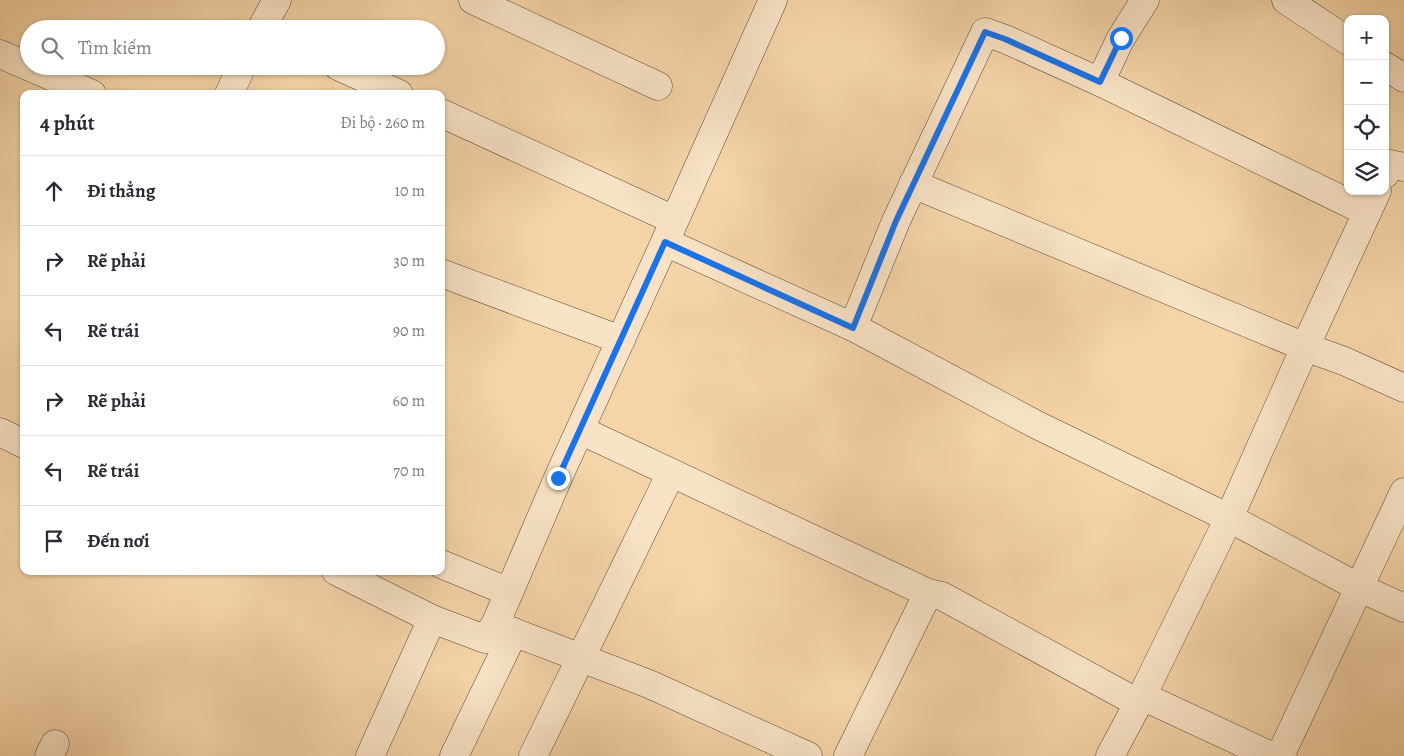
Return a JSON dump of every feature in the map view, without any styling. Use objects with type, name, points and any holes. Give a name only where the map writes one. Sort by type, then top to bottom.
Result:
[{"type":"street","points":[[266,20],[277,0]]},
{"type":"street","points":[[473,0],[658,86]]},
{"type":"street","points":[[454,756],[505,629],[508,592],[773,0]]},
{"type":"street","points":[[1100,82],[1121,38],[1145,0]]},
{"type":"street","points":[[1286,0],[1344,38]]},
{"type":"street","points":[[853,328],[896,221],[985,32],[1005,39],[1372,202],[1229,518],[1110,756]]},
{"type":"street","points":[[0,54],[20,63]]},
{"type":"street","points":[[48,75],[83,90]]},
{"type":"street","points":[[231,90],[238,75]]},
{"type":"street","points":[[358,75],[390,90]]},
{"type":"street","points":[[445,115],[670,231],[1036,425],[1229,518],[1360,588],[1404,608]]},
{"type":"street","points":[[1389,166],[1390,164],[1404,167]]},
{"type":"street","points":[[913,184],[1305,347],[1344,361],[1404,388]]},
{"type":"street","points":[[445,274],[620,340]]},
{"type":"street","points":[[580,430],[928,593],[942,596],[1140,699],[1271,756]]},
{"type":"street","points":[[0,432],[20,442]]},
{"type":"street","points":[[533,756],[671,473]]},
{"type":"street","points":[[1280,756],[1404,492]]},
{"type":"street","points":[[445,566],[508,592]]},
{"type":"street","points":[[344,575],[432,619],[485,639],[505,629],[649,684],[808,756]]},
{"type":"street","points":[[848,756],[928,593]]},
{"type":"street","points":[[370,756],[432,619]]},
{"type":"route","points":[[558,478],[665,242],[853,328],[896,221],[985,32],[1005,39],[1100,82],[1121,38]]}]
